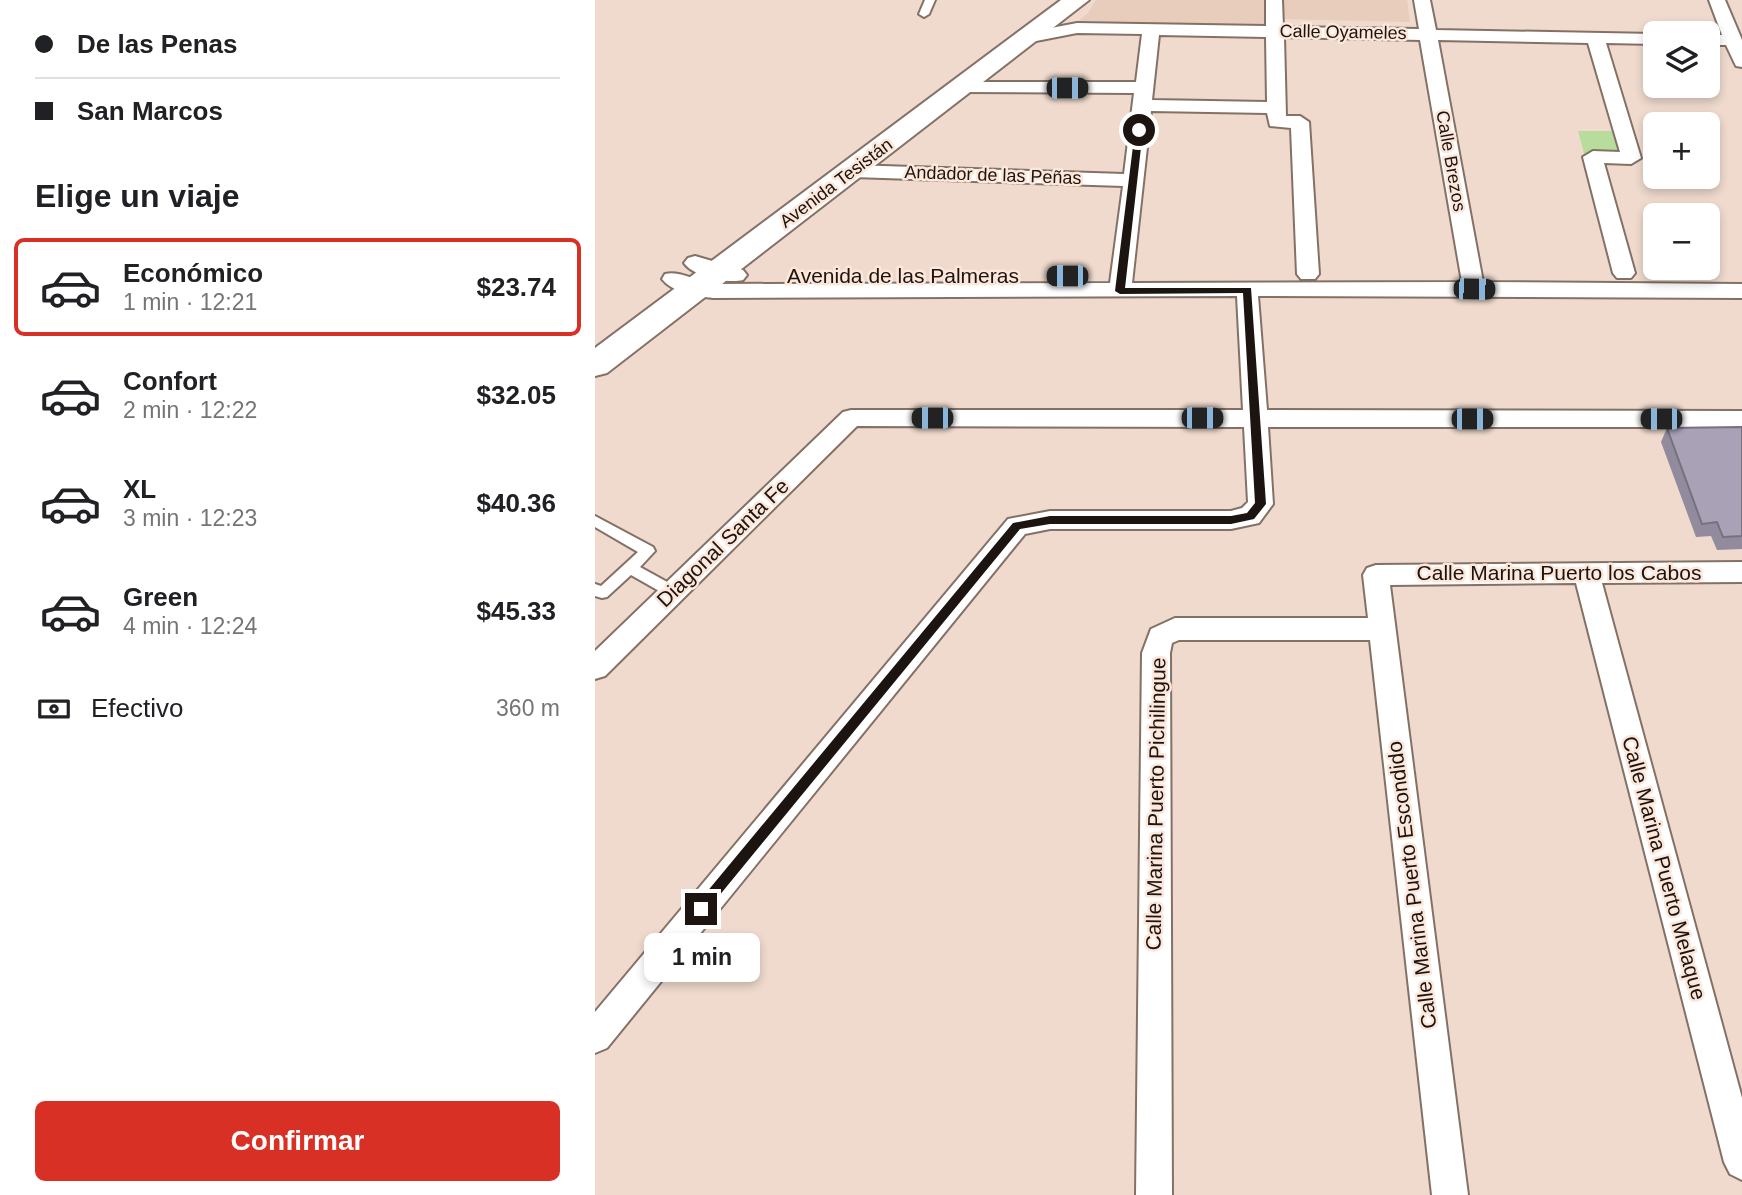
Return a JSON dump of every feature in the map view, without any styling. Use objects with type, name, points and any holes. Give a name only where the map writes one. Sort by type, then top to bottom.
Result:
[{"type":"street","name":"Avenida Tesistán","points":[[595,365],[695,276],[1049,0]]},
{"type":"street","name":"Avenida Tesistán","points":[[595,337],[695,276],[853,171],[1077,0]]},
{"type":"street","points":[[1274,0],[1277,122],[1300,122],[1308,274]]},
{"type":"street","points":[[1422,0],[1429,34]]},
{"type":"street","points":[[1720,8],[1742,15]]},
{"type":"street","points":[[1720,8],[1742,62]]},
{"type":"street","name":"Calle Oyameles","points":[[1031,37],[1070,28],[1086,28],[1643,39]]},
{"type":"street","points":[[1121,284],[1151,29]]},
{"type":"street","name":"Calle Brezos","points":[[1429,34],[1472,281]]},
{"type":"street","points":[[1595,37],[1631,158],[1593,157],[1624,273]]},
{"type":"street","points":[[1720,40],[1733,40]]},
{"type":"street","points":[[965,87],[1143,96],[1276,108]]},
{"type":"street","name":"Andador de las Peñas","points":[[853,171],[1133,180]]},
{"type":"street","name":"Avenida de las Palmeras","points":[[1121,284],[1247,290],[1624,273],[1742,274]]},
{"type":"street","name":"Avenida de las Palmeras","points":[[695,276],[713,291],[1121,284],[1308,274],[1742,291]]},
{"type":"street","points":[[595,1037],[1017,526],[1050,520],[1231,520],[1250,516],[1261,504],[1247,290]]},
{"type":"street","name":"Diagonal Santa Fe","points":[[595,667],[851,418],[1256,418]]},
{"type":"street","points":[[1256,418],[1742,419]]},
{"type":"street","name":"Calle Marina Puerto los Cabos","points":[[1376,575],[1742,572]]},
{"type":"street","name":"Calle Marina Puerto Melaque","points":[[1586,573],[1742,1162]]},
{"type":"street","name":"Calle Marina Puerto Escondido","points":[[1376,575],[1450,1195]]},
{"type":"street","name":"Calle Marina Puerto Pichilingue","points":[[1154,1195],[1156,653],[1160,637],[1175,629],[1381,629]]},
{"type":"lane","points":[[924,14],[930,0]]},
{"type":"lane","points":[[595,521],[648,551],[602,593],[595,589]]},
{"type":"lane","points":[[630,568],[673,592]]},
{"type":"shaded area","points":[[1096,0],[1267,0],[1266,28],[1074,25],[1088,13]]},
{"type":"shaded area","points":[[1283,0],[1407,0],[1410,22],[1283,19]]},
{"type":"green space","points":[[1578,131],[1626,131],[1636,161],[1586,160]]},
{"type":"building","points":[[1742,427],[1742,536],[1723,537],[1717,522],[1702,524],[1667,428]]},
{"type":"route","points":[[701,909],[1017,526],[1050,520],[1231,520],[1250,516],[1261,504],[1247,290],[1120,291],[1139,130]]}]
